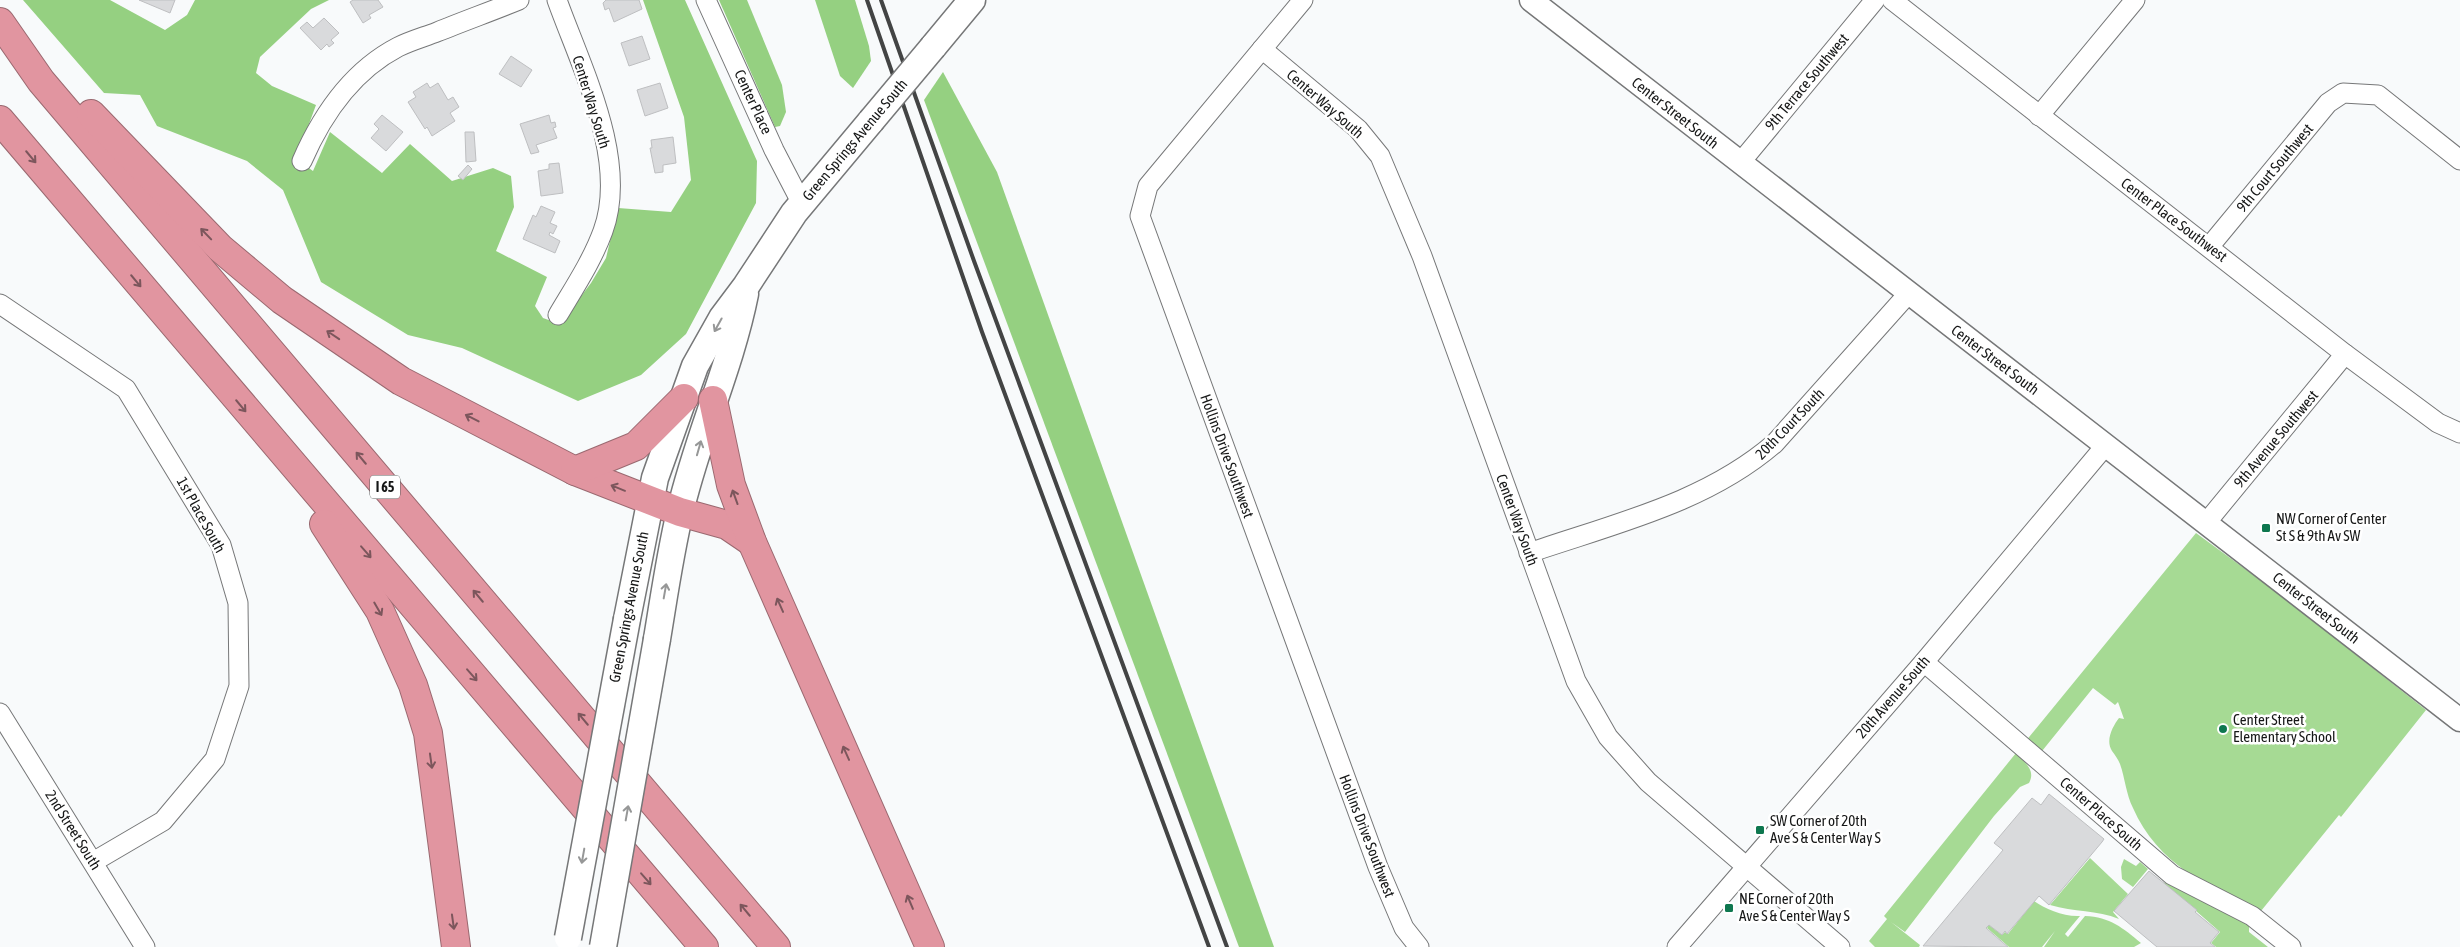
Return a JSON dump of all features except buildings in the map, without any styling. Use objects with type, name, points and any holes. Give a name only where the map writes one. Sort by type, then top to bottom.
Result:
[{"type":"highway","points":[[0,21],[220,248],[282,300],[401,381],[576,471],[680,512],[727,525],[752,542]]},
{"type":"highway","name":"I 65","points":[[0,21],[47,89],[776,947]]},
{"type":"highway","points":[[0,120],[266,435],[704,947]]},
{"type":"highway","points":[[576,471],[636,446],[684,398]]},
{"type":"highway","points":[[713,400],[731,485],[752,542],[930,947]]},
{"type":"highway","points":[[266,435],[380,611],[413,684],[428,733],[456,947]]},
{"type":"main road","name":"Green Springs Avenue South","points":[[567,942],[654,478],[695,366],[718,326],[802,204],[972,0]]},
{"type":"main road","name":"Green Springs Avenue South","points":[[603,947],[680,512],[713,400],[728,362],[746,286]]},
{"type":"street","points":[[302,161],[316,130],[332,105],[350,84],[375,62],[398,47],[519,0]]},
{"type":"street","name":"Center Way South","points":[[557,0],[603,128],[610,174],[609,206],[604,229],[594,253],[558,315]]},
{"type":"street","name":"Center Place","points":[[706,0],[774,150],[802,204]]},
{"type":"street","name":"Hollins Drive Southwest","points":[[1303,0],[1148,186],[1140,216],[1378,868],[1404,928],[1419,947]]},
{"type":"street","name":"Center Street South","points":[[1531,0],[2460,720]]},
{"type":"street","name":"9th Terrace Southwest","points":[[1740,163],[1875,0]]},
{"type":"street","name":"Center Place Southwest","points":[[1892,0],[2345,354],[2438,423],[2460,433]]},
{"type":"street","points":[[2039,116],[2135,0]]},
{"type":"street","name":"Center Way South","points":[[1262,49],[1358,129],[1380,156],[1422,256],[1576,681],[1608,737],[1648,782],[1840,947]]},
{"type":"street","name":"9th Court Southwest","points":[[2209,247],[2328,103],[2343,93],[2378,95],[2460,160]]},
{"type":"street","name":"20th Court South","points":[[1529,553],[1690,497],[1733,475],[1756,460],[1775,443],[1908,294]]},
{"type":"street","name":"1st Place South","points":[[0,304],[126,389],[221,546],[238,603],[239,686],[215,759],[163,821],[93,862]]},
{"type":"street","name":"9th Avenue Southwest","points":[[2206,523],[2345,354]]},
{"type":"street","name":"20th Avenue South","points":[[1677,947],[1924,662],[2106,445]]},
{"type":"street","name":"Center Place South","points":[[1924,662],[2172,875],[2252,916],[2292,947]]},
{"type":"street","name":"2nd Street South","points":[[0,713],[145,947]]},
{"type":"green space","points":[[23,0],[110,0],[165,30],[187,15],[195,0],[329,0],[311,9],[260,57],[256,73],[272,86],[316,105],[296,159],[313,171],[330,132],[382,173],[410,144],[452,181],[493,168],[511,176],[514,207],[496,251],[547,277],[535,306],[543,318],[560,324],[591,283],[606,258],[618,208],[671,212],[691,180],[684,117],[643,0],[685,0],[757,161],[756,203],[686,334],[641,375],[578,401],[462,348],[408,335],[321,282],[283,190],[247,161],[157,126],[140,95],[104,93]]},
{"type":"green space","points":[[719,0],[747,0],[782,85],[786,112],[780,126],[775,127]]},
{"type":"green space","points":[[815,0],[855,0],[869,46],[871,61],[853,88],[840,76]]},
{"type":"green space","points":[[943,72],[997,172],[1274,947],[1239,947],[924,100]]},
{"type":"green space","points":[[2196,533],[2282,596],[2426,710],[2341,817],[2339,815],[2261,911],[2222,893],[2186,871],[2170,859],[2143,827],[2131,803],[2120,764],[2109,742],[2112,729],[2119,718],[2124,719],[2118,702],[2115,705],[2093,688],[2038,756],[2025,742]]},
{"type":"green space","points":[[2016,753],[2030,770],[2031,778],[2029,783],[2020,787],[1994,816],[1905,932],[1891,922],[1920,945],[1919,947],[1875,947],[1869,941],[1887,919],[1884,916]]},
{"type":"green space","points":[[2090,858],[2128,894],[2113,912],[2119,919],[2102,914],[2050,905]]},
{"type":"green space","points":[[2124,859],[2136,866],[2140,862],[2148,869],[2133,887],[2122,879],[2121,867]]},
{"type":"green space","points":[[2163,882],[2249,923],[2249,932],[2268,947],[2216,947],[2211,943],[2220,932]]},
{"type":"green space","points":[[2034,901],[2055,912],[2080,916],[2065,934],[2068,937],[2085,916],[2109,921],[2122,928],[2141,943],[2134,947],[2044,947],[2055,931],[2042,947],[2009,947],[1987,928],[1989,925],[2002,935],[2005,932],[2008,934]]},
{"type":"railway","points":[[867,0],[982,332],[1209,947]]},
{"type":"railway","points":[[881,0],[974,261],[1227,947]]},
{"type":"place","name":"NW Corner of Center St S & 9th Av SW","points":[[2266,528]]},
{"type":"place","name":"Center Street Elementary School","points":[[2223,729]]},
{"type":"place","name":"SW Corner of 20th Ave S & Center Way S","points":[[1760,830]]},
{"type":"place","name":"NE Corner of 20th Ave S & Center Way S","points":[[1729,908]]}]
